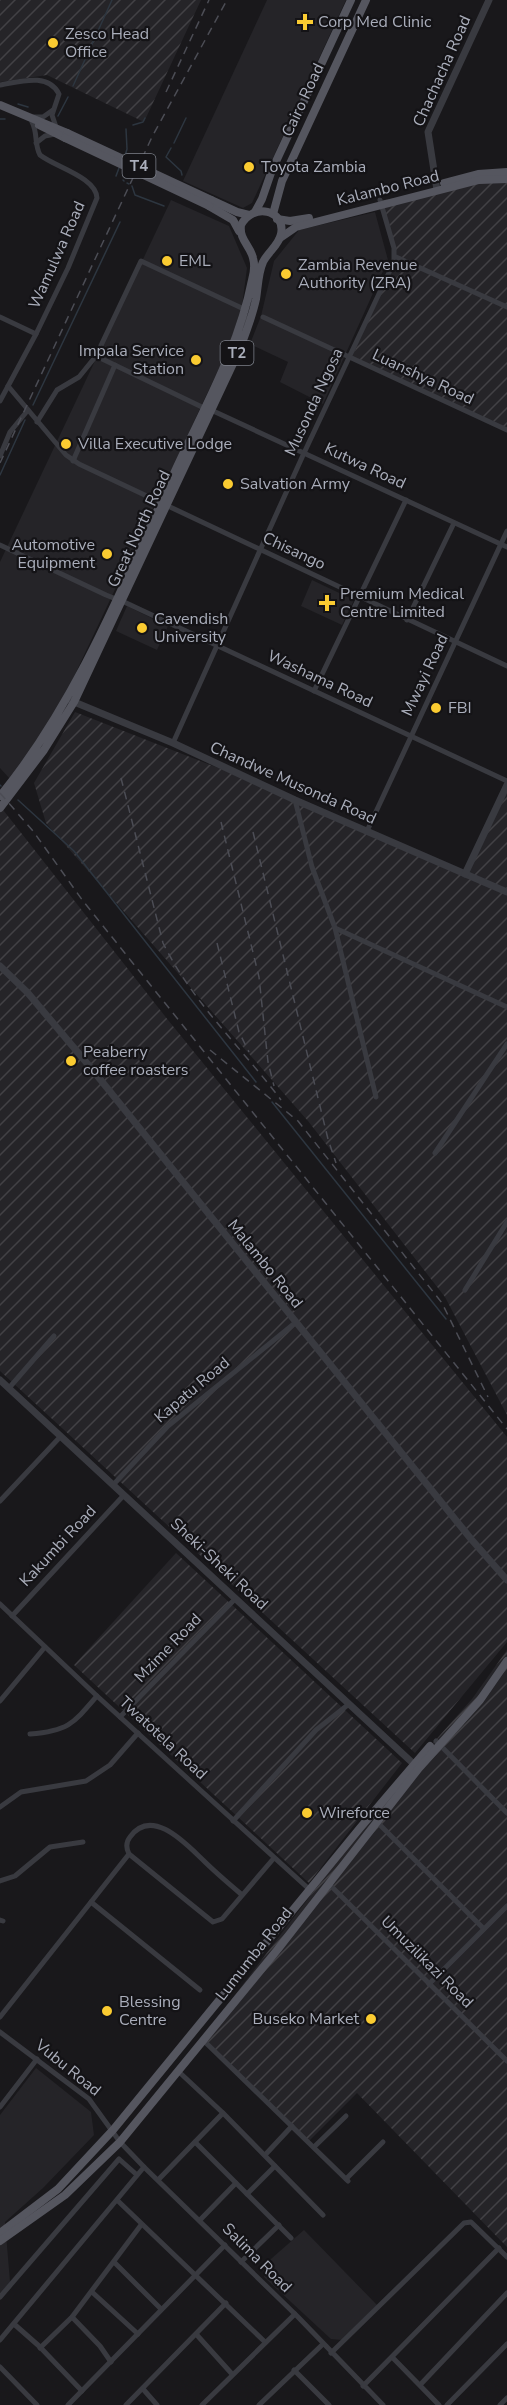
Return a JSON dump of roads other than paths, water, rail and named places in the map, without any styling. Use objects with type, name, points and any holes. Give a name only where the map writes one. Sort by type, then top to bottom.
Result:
[{"type":"main road","name":"Cairo Road","points":[[252,213],[351,0]]},
{"type":"main road","name":"Cairo Road","points":[[275,217],[282,181],[366,0]]},
{"type":"main road","points":[[308,93],[314,99],[320,99]]},
{"type":"main road","points":[[302,104],[309,104],[315,110]]},
{"type":"main road","name":"T4","points":[[0,107],[31,119],[210,203],[234,211],[252,213]]},
{"type":"main road","name":"Kalambo Road","points":[[280,238],[296,227],[381,202],[478,174],[507,172]]},
{"type":"main road","name":"Kalambo Road","points":[[437,187],[479,180],[507,179]]},
{"type":"main road","name":"Kalambo Road","points":[[275,217],[296,221],[381,202]]},
{"type":"main road","name":"T4","points":[[210,203],[235,222],[242,237]]},
{"type":"main road","points":[[264,211],[275,217],[282,232],[273,248],[261,252],[249,248],[242,237],[242,225],[252,213],[264,211]]},
{"type":"main road","name":"Great North Road","points":[[208,409],[246,310],[254,272],[254,261],[249,248]]},
{"type":"main road","name":"Great North Road","points":[[0,808],[44,750],[70,701],[208,409],[245,336],[256,298],[262,263],[273,248]]},
{"type":"main road","name":"Great North Road","points":[[119,600],[134,576],[163,505]]},
{"type":"main road","name":"Great North Road","points":[[0,796],[70,701]]},
{"type":"main road","name":"Lumumba Road","points":[[0,2233],[58,2189],[113,2130],[310,1890],[476,1697],[507,1654]]},
{"type":"main road","name":"Lumumba Road","points":[[438,1742],[480,1700],[507,1661]]},
{"type":"main road","name":"Lumumba Road","points":[[0,2241],[65,2195],[120,2142],[204,2041],[417,1766]]},
{"type":"street","name":"Chachacha Road","points":[[437,187],[428,132],[489,0]]},
{"type":"street","points":[[0,85],[33,80],[50,84],[59,94],[52,117],[61,133],[45,136],[36,143]]},
{"type":"street","points":[[36,143],[36,132],[31,119],[43,117],[54,109]]},
{"type":"street","name":"Wamulwa Road","points":[[0,401],[36,334],[96,203],[97,193],[90,182],[42,157],[36,143]]},
{"type":"street","points":[[381,202],[396,257],[507,307]]},
{"type":"street","name":"Musonda Ngosa","points":[[173,743],[304,453],[396,257]]},
{"type":"street","points":[[37,422],[57,390],[84,373],[96,356],[141,261],[246,310]]},
{"type":"street","points":[[0,317],[36,334]]},
{"type":"street","name":"Luanshya Road","points":[[263,317],[507,430]]},
{"type":"street","name":"Kutwa Road","points":[[96,356],[507,547]]},
{"type":"street","points":[[8,386],[73,461],[115,365]]},
{"type":"street","points":[[0,456],[10,432],[28,410]]},
{"type":"street","name":"Chisango","points":[[73,461],[507,666]]},
{"type":"street","points":[[314,691],[406,500]]},
{"type":"street","points":[[406,620],[454,523]]},
{"type":"street","name":"Mwayi Road","points":[[367,831],[507,531]]},
{"type":"street","name":"Washama Road","points":[[0,545],[507,783]]},
{"type":"street","name":"Chandwe Musonda Road","points":[[70,701],[173,743],[295,800],[507,892]]},
{"type":"street","points":[[465,874],[507,783]]},
{"type":"street","points":[[295,800],[312,867],[335,928],[376,1097]]},
{"type":"street","points":[[335,928],[507,1007]]},
{"type":"street","name":"Malambo Road","points":[[0,966],[27,993],[91,1068],[295,1323],[507,1580]]},
{"type":"street","points":[[435,1154],[507,1044]]},
{"type":"street","points":[[465,1290],[507,1222]]},
{"type":"street","name":"Kapatu Road","points":[[113,1485],[168,1426],[295,1323]]},
{"type":"street","points":[[9,1388],[54,1336]]},
{"type":"street","name":"Sheki-Sheki Road","points":[[0,1380],[417,1766]]},
{"type":"street","points":[[0,1501],[61,1436]]},
{"type":"street","name":"Kakumbi Road","points":[[12,1616],[124,1495]]},
{"type":"street","name":"Mzime Road","points":[[120,1717],[236,1598]]},
{"type":"street","name":"Twatotela Road","points":[[0,1604],[97,1696],[310,1890]]},
{"type":"street","points":[[0,1701],[45,1647]]},
{"type":"street","points":[[30,1734],[67,1727],[97,1696]]},
{"type":"street","points":[[233,1821],[316,1730],[349,1704]]},
{"type":"street","points":[[0,1807],[21,1792],[86,1780],[110,1765],[138,1733]]},
{"type":"street","points":[[438,1742],[507,1813]]},
{"type":"street","points":[[376,1821],[484,1929]]},
{"type":"street","points":[[241,1894],[168,1830],[154,1826],[139,1829],[127,1842],[129,1854],[213,1922],[222,1919],[274,1858]]},
{"type":"street","points":[[0,1881],[15,1876],[50,1847],[83,1842]]},
{"type":"street","points":[[0,2017],[129,1854]]},
{"type":"street","name":"Umuzilikazi Road","points":[[328,1883],[507,2061]]},
{"type":"street","points":[[91,1902],[200,1990]]},
{"type":"street","points":[[429,1983],[507,1906]]},
{"type":"street","name":"Vubu Road","points":[[0,2032],[89,2099],[113,2130]]},
{"type":"street","points":[[204,2041],[347,2180],[383,2142]]},
{"type":"street","points":[[0,2107],[37,2059]]},
{"type":"street","points":[[178,2071],[223,2113],[323,2215]]},
{"type":"street","points":[[158,2180],[223,2113]]},
{"type":"street","points":[[314,2147],[346,2116]]},
{"type":"street","points":[[265,2155],[292,2126]]},
{"type":"street","name":"Salima Road","points":[[113,2130],[120,2142],[144,2167],[295,2314],[383,2405]]},
{"type":"street","points":[[195,2142],[291,2238]]},
{"type":"street","points":[[0,2297],[119,2159],[137,2175]]},
{"type":"street","points":[[247,2194],[275,2166]]},
{"type":"street","points":[[0,2340],[144,2167]]},
{"type":"street","points":[[200,2220],[236,2183]]},
{"type":"street","points":[[117,2200],[265,2342]]},
{"type":"street","points":[[331,2353],[464,2223],[471,2222],[478,2226],[507,2257]]},
{"type":"street","points":[[40,2348],[72,2317],[141,2225]]},
{"type":"street","points":[[241,2262],[279,2225]]},
{"type":"street","points":[[68,2405],[225,2245]]},
{"type":"street","points":[[363,2386],[499,2248]]},
{"type":"street","points":[[114,2262],[161,2309]]},
{"type":"street","points":[[92,2292],[138,2334]]},
{"type":"street","points":[[420,2385],[507,2294]]},
{"type":"street","points":[[126,2405],[226,2303]]},
{"type":"street","points":[[202,2405],[295,2314]]},
{"type":"street","points":[[72,2317],[100,2346],[111,2362]]},
{"type":"street","points":[[14,2324],[82,2391]]},
{"type":"street","points":[[196,2334],[232,2374]]},
{"type":"street","points":[[259,2405],[323,2344]]},
{"type":"street","points":[[447,2405],[507,2344]]},
{"type":"street","points":[[393,2358],[439,2405]]},
{"type":"street","points":[[0,2367],[37,2405]]},
{"type":"street","points":[[294,2370],[328,2404]]},
{"type":"street","points":[[143,2389],[157,2405]]},
{"type":"street","points":[[209,2398],[210,2405]]},
{"type":"street","points":[[500,2405],[507,2398]]},
{"type":"waterway","points":[[73,86],[112,0]]},
{"type":"waterway","points":[[58,116],[68,97]]},
{"type":"waterway","points":[[18,104],[28,107]]},
{"type":"waterway","points":[[133,125],[143,122],[145,118]]},
{"type":"waterway","points":[[174,143],[186,118]]},
{"type":"waterway","points":[[0,119],[5,119]]},
{"type":"waterway","points":[[125,156],[126,129]]},
{"type":"waterway","points":[[171,148],[166,157],[181,171],[182,175]]},
{"type":"waterway","points":[[116,176],[119,168]]},
{"type":"waterway","points":[[132,186],[135,195],[164,206]]},
{"type":"waterway","points":[[33,405],[120,222]]},
{"type":"waterway","points":[[0,475],[25,420]]},
{"type":"waterway","points":[[18,800],[74,851],[256,1082]]},
{"type":"waterway","points":[[272,1102],[446,1319]]},
{"type":"railway","points":[[166,92],[209,0]]},
{"type":"railway","points":[[0,463],[152,137],[227,0]]},
{"type":"railway","points":[[121,778],[163,943],[175,965],[203,1005],[281,1100]]},
{"type":"railway","points":[[0,793],[33,831],[83,901],[507,1429]]},
{"type":"railway","points":[[221,822],[259,977],[268,1062],[274,1086]]},
{"type":"railway","points":[[253,832],[328,1139],[336,1163]]},
{"type":"railway","points":[[217,943],[239,1032],[249,1052]]},
{"type":"railway","points":[[210,1050],[298,1121],[442,1303],[488,1397]]},
{"type":"place","name":"Corp Med Clinic","points":[[305,22]]},
{"type":"place","name":"Zesco Head Office","points":[[53,43]]},
{"type":"place","name":"Toyota Zambia","points":[[249,167]]},
{"type":"place","name":"EML","points":[[167,261]]},
{"type":"place","name":"Zambia Revenue Authority (ZRA)","points":[[286,274]]},
{"type":"place","name":"Impala Service Station","points":[[196,360]]},
{"type":"place","name":"Villa Executive Lodge","points":[[66,444]]},
{"type":"place","name":"Salvation Army","points":[[228,484]]},
{"type":"place","name":"Automotive Equipment","points":[[107,554]]},
{"type":"place","name":"Premium Medical Centre Limited","points":[[327,603]]},
{"type":"place","name":"Cavendish University","points":[[142,628]]},
{"type":"place","name":"FBI","points":[[436,708]]},
{"type":"place","name":"Peaberry coffee roasters","points":[[71,1061]]},
{"type":"place","name":"Wireforce","points":[[307,1813]]},
{"type":"place","name":"Blessing Centre","points":[[107,2011]]},
{"type":"place","name":"Buseko Market","points":[[371,2019]]}]
